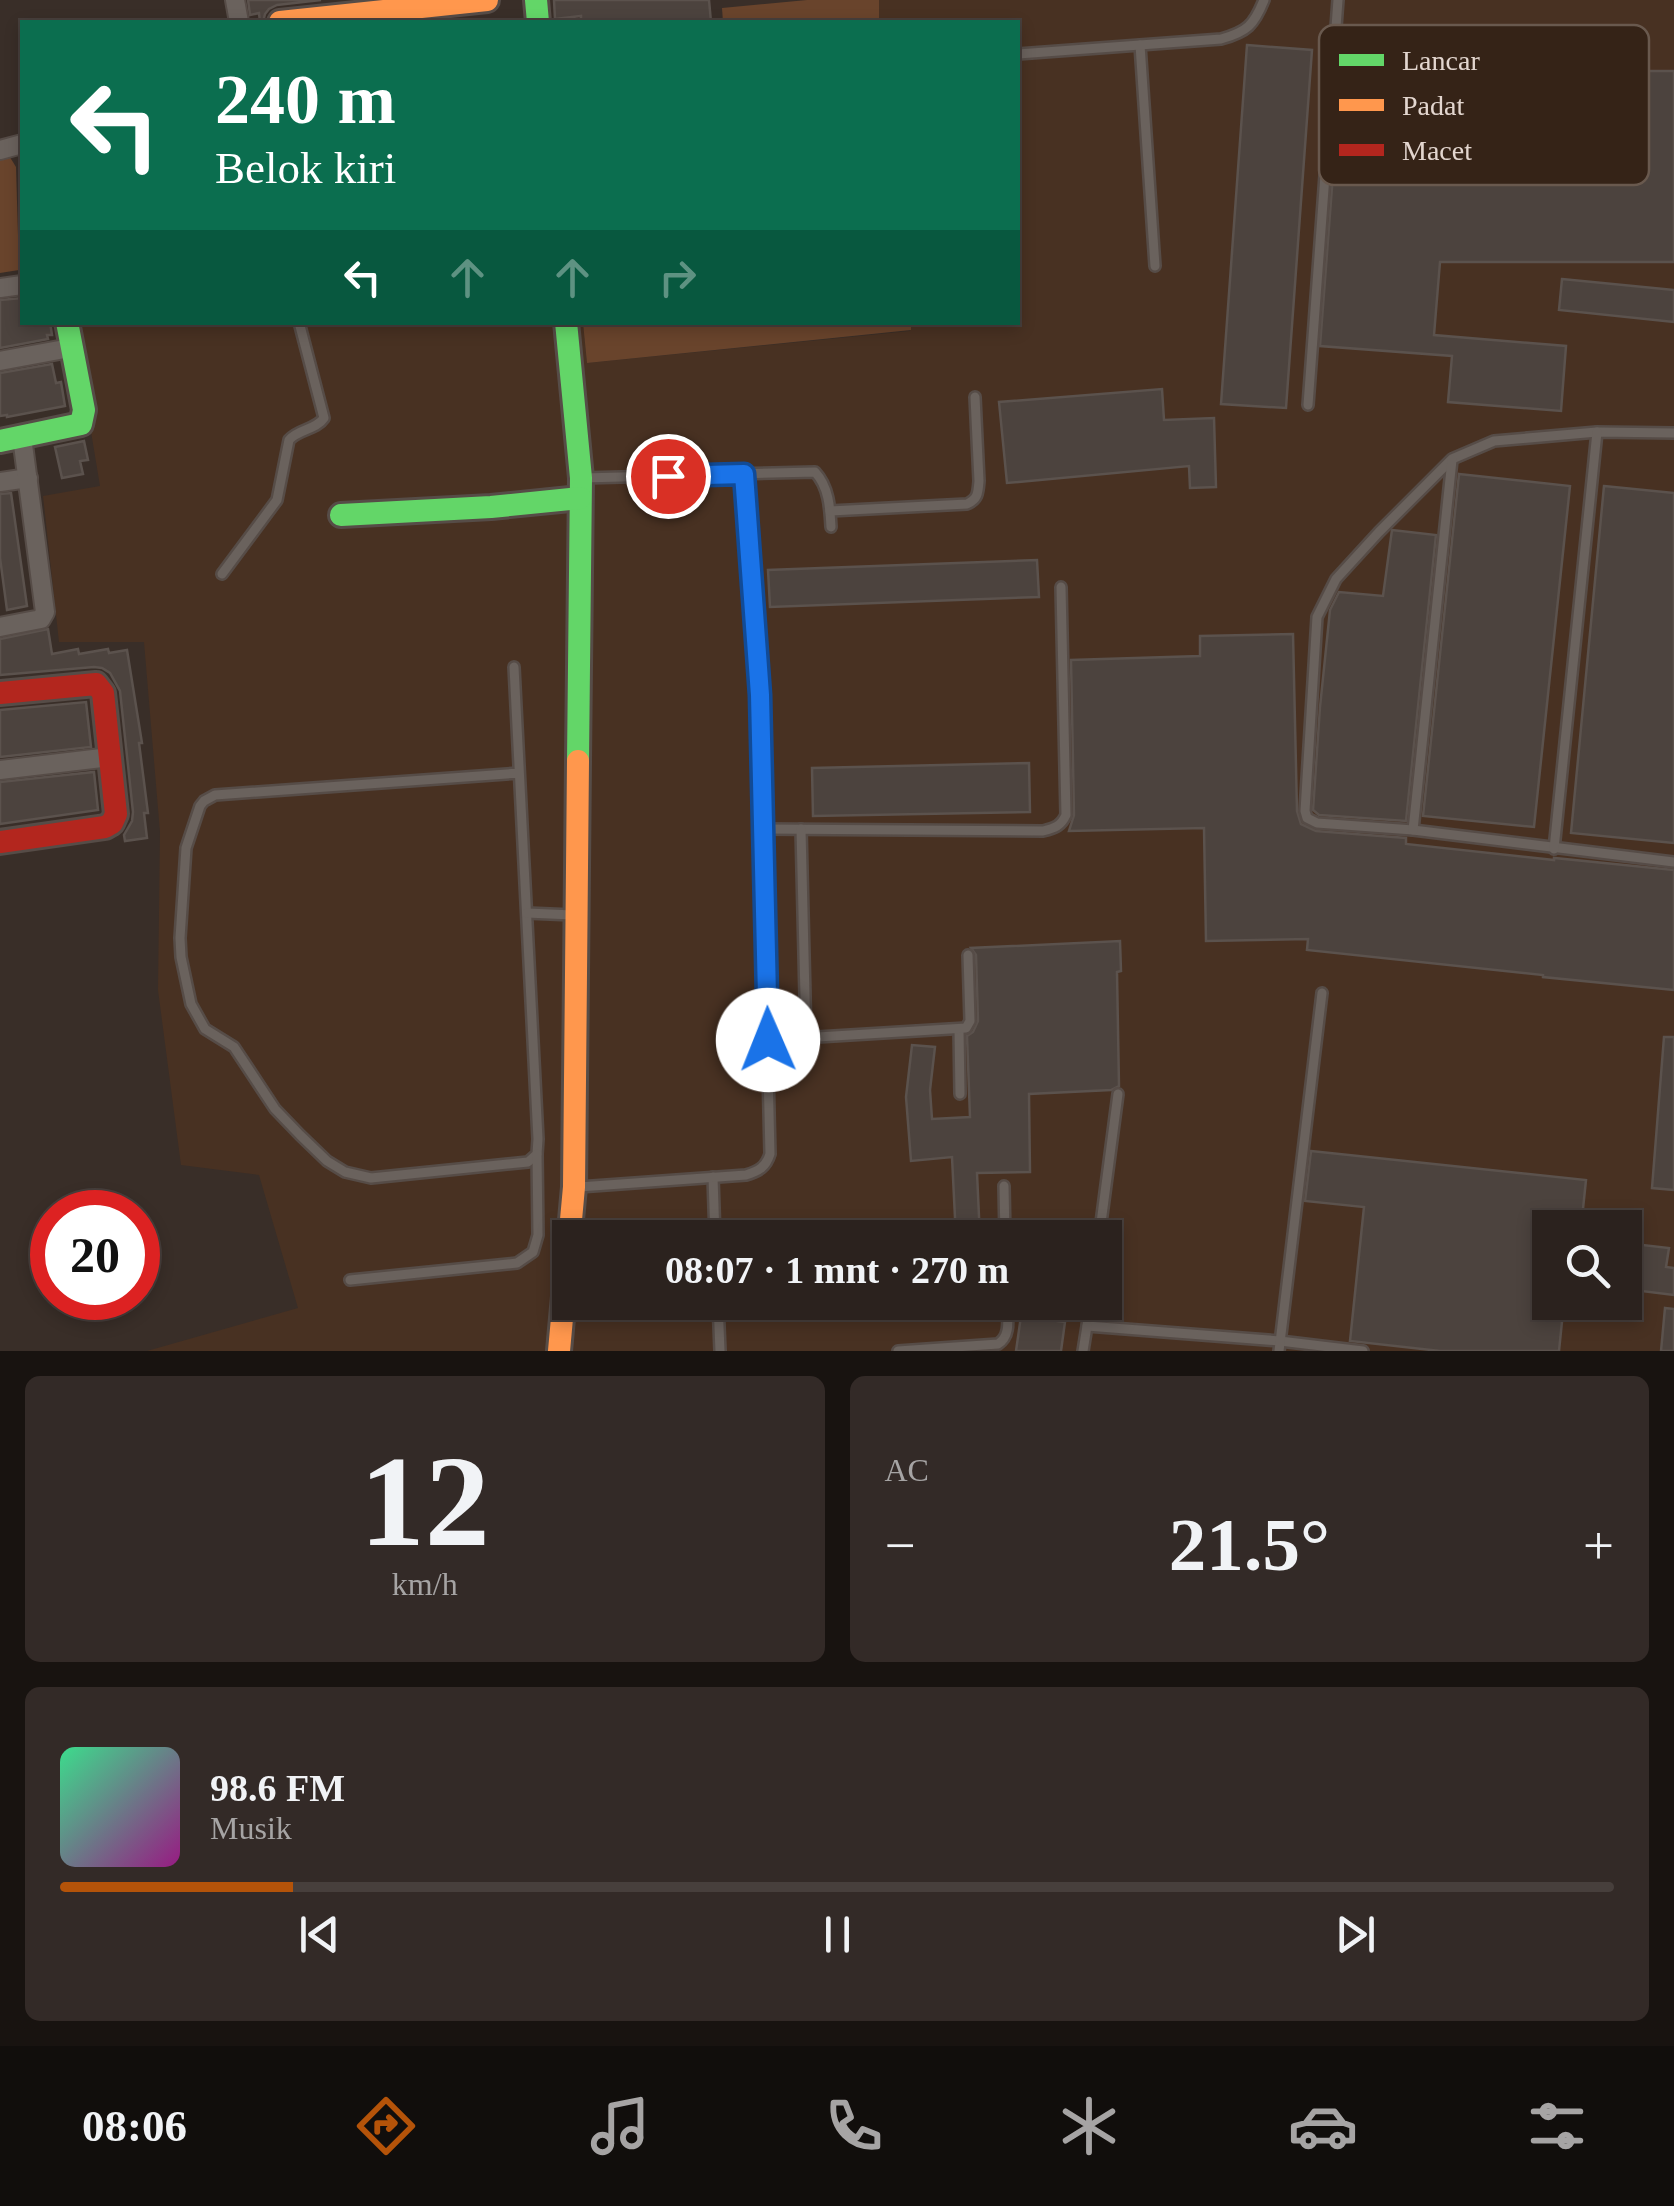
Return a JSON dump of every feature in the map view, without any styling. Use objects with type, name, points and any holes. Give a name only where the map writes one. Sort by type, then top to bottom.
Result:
[{"type":"street","points":[[299,20],[488,0]]},
{"type":"street","points":[[0,627],[41,619],[45,612],[28,478],[11,439],[73,427],[83,419],[67,325]]},
{"type":"street","points":[[559,1351],[574,1187],[580,488],[566,325]]},
{"type":"street","points":[[0,361],[70,348]]},
{"type":"street","points":[[0,482],[28,478]]},
{"type":"street","points":[[341,515],[490,506],[580,488]]},
{"type":"street","points":[[0,693],[96,684],[103,693],[116,814],[112,824],[105,827],[0,842]]},
{"type":"street","points":[[0,770],[110,757]]},
{"type":"lane","points":[[1020,54],[1221,40],[1241,34],[1256,19],[1264,0]]},
{"type":"lane","points":[[1336,25],[1338,0]]},
{"type":"lane","points":[[1140,45],[1155,266]]},
{"type":"lane","points":[[1308,405],[1324,185]]},
{"type":"lane","points":[[222,574],[277,500],[289,440],[324,418],[300,325]]},
{"type":"lane","points":[[830,511],[973,501],[979,481],[975,397]]},
{"type":"lane","points":[[1674,433],[1597,432],[1494,441],[1452,459],[1336,578],[1317,618],[1305,812],[1307,818],[1317,823],[1413,830],[1674,862]]},
{"type":"lane","points":[[1554,849],[1597,432]]},
{"type":"lane","points":[[1413,830],[1452,459]]},
{"type":"lane","points":[[580,488],[815,472],[829,499],[831,528]]},
{"type":"lane","points":[[574,1187],[746,1175],[758,1172],[770,1154],[760,695],[744,474]]},
{"type":"lane","points":[[762,830],[1056,828],[1066,815],[1061,587]]},
{"type":"lane","points":[[350,1280],[517,1262],[533,1252],[538,1235],[538,1139],[514,668]]},
{"type":"lane","points":[[519,773],[209,798],[200,806],[186,848],[180,938],[185,981],[202,1024],[209,1033],[234,1047],[276,1108],[327,1161],[345,1172],[372,1178],[463,1170],[528,1162],[536,1154]]},
{"type":"lane","points":[[801,829],[806,1038]]},
{"type":"lane","points":[[527,914],[576,915]]},
{"type":"lane","points":[[768,1040],[966,1028],[970,1021],[968,955]]},
{"type":"lane","points":[[1279,1346],[1322,992]]},
{"type":"lane","points":[[959,1030],[960,1094]]},
{"type":"lane","points":[[1101,1220],[1118,1094]]},
{"type":"lane","points":[[713,1177],[714,1220]]},
{"type":"lane","points":[[1004,1186],[1005,1220]]},
{"type":"lane","points":[[719,1320],[720,1351]]},
{"type":"lane","points":[[898,1351],[998,1344],[1008,1333],[1008,1320]]},
{"type":"lane","points":[[1083,1351],[1088,1320]]},
{"type":"lane","points":[[1087,1326],[1363,1351]]},
{"type":"shaded area","points":[[807,0],[879,0],[879,20],[723,20],[722,8]]},
{"type":"shaded area","points":[[879,0],[1674,0],[1674,1351],[147,1351],[298,1308],[259,1175],[181,1165],[158,990],[160,832],[144,642],[59,642],[43,496],[100,486],[73,325],[583,325],[587,363],[910,331],[911,325],[1020,325],[1020,20],[879,20]]},
{"type":"shaded area","points":[[0,141],[16,167],[19,270],[0,273]]},
{"type":"shaded area","points":[[583,325],[911,325],[911,330],[587,363]]},
{"type":"building","points":[[248,0],[321,0],[277,5],[269,9],[264,20],[260,20],[259,13],[250,15]]},
{"type":"building","points":[[554,0],[709,0],[711,20],[581,20],[581,16],[555,19]]},
{"type":"building","points":[[1247,45],[1312,50],[1286,408],[1221,404]]},
{"type":"building","points":[[1649,71],[1674,71],[1674,262],[1440,262],[1434,335],[1566,346],[1561,411],[1448,402],[1452,356],[1320,346],[1332,185],[1649,185]]},
{"type":"building","points":[[1562,279],[1674,290],[1674,322],[1559,310]]},
{"type":"building","points":[[20,298],[20,325],[50,325],[52,335],[0,348],[0,300]]},
{"type":"building","points":[[52,364],[56,383],[61,382],[65,406],[0,416],[0,373]]},
{"type":"building","points":[[1162,389],[1164,420],[1214,418],[1216,487],[1190,488],[1189,466],[1007,483],[999,402]]},
{"type":"building","points":[[84,441],[88,460],[80,461],[83,474],[62,478],[55,447]]},
{"type":"building","points":[[1459,474],[1570,486],[1534,827],[1423,816]]},
{"type":"building","points":[[1604,486],[1674,493],[1674,843],[1571,833]]},
{"type":"building","points":[[11,493],[27,606],[7,610],[0,558],[0,494]]},
{"type":"building","points":[[1392,530],[1436,535],[1406,821],[1319,815],[1313,810],[1330,610],[1339,592],[1383,596]]},
{"type":"building","points":[[1037,560],[1039,597],[770,607],[768,570]]},
{"type":"building","points":[[48,629],[52,654],[78,649],[79,654],[127,650],[142,743],[147,838],[125,841],[133,812],[120,691],[110,673],[94,667],[0,675],[0,639]]},
{"type":"building","points":[[1293,634],[1297,811],[1301,824],[1316,831],[1406,838],[1406,844],[1674,870],[1674,990],[1307,950],[1308,939],[1206,941],[1204,828],[1069,831],[1074,815],[1071,660],[1200,656],[1200,636]]},
{"type":"building","points":[[86,702],[91,747],[0,757],[0,710]]},
{"type":"building","points":[[1029,763],[1030,812],[813,816],[812,768]]},
{"type":"building","points":[[94,772],[98,810],[0,824],[0,782]]},
{"type":"building","points":[[1120,941],[1119,1086],[1111,1090],[1029,1094],[1030,1172],[977,1173],[979,1220],[955,1220],[952,1157],[911,1161],[906,1097],[912,1045],[935,1047],[930,1090],[932,1119],[970,1117],[967,1036],[978,1021],[976,955],[971,948]]},
{"type":"building","points":[[1664,1037],[1674,1037],[1674,1190],[1652,1188]]},
{"type":"building","points":[[1311,1151],[1586,1180],[1583,1210],[1532,1210],[1532,1320],[1562,1320],[1559,1351],[1440,1351],[1350,1341],[1364,1207],[1305,1201]]},
{"type":"building","points":[[1642,1245],[1669,1248],[1666,1267],[1674,1268],[1674,1295],[1642,1291]]},
{"type":"building","points":[[1665,1308],[1674,1309],[1674,1351],[1661,1351]]},
{"type":"building","points":[[1020,1320],[1065,1322],[1061,1351],[1016,1351]]},
{"type":"traffic: fast","points":[[536,0],[538,20]]},
{"type":"traffic: fast","points":[[0,441],[81,424],[84,410],[68,325]]},
{"type":"traffic: fast","points":[[566,325],[581,478],[578,761]]},
{"type":"traffic: fast","points":[[341,515],[580,498]]},
{"type":"traffic: slow","points":[[299,20],[487,0]]},
{"type":"traffic: slow","points":[[559,1351],[574,1187],[578,761]]},
{"type":"traffic: jam","points":[[0,693],[96,684],[103,693],[116,814],[105,827],[0,842]]},
{"type":"route","points":[[668,476],[744,474],[760,695],[768,1040]]}]
